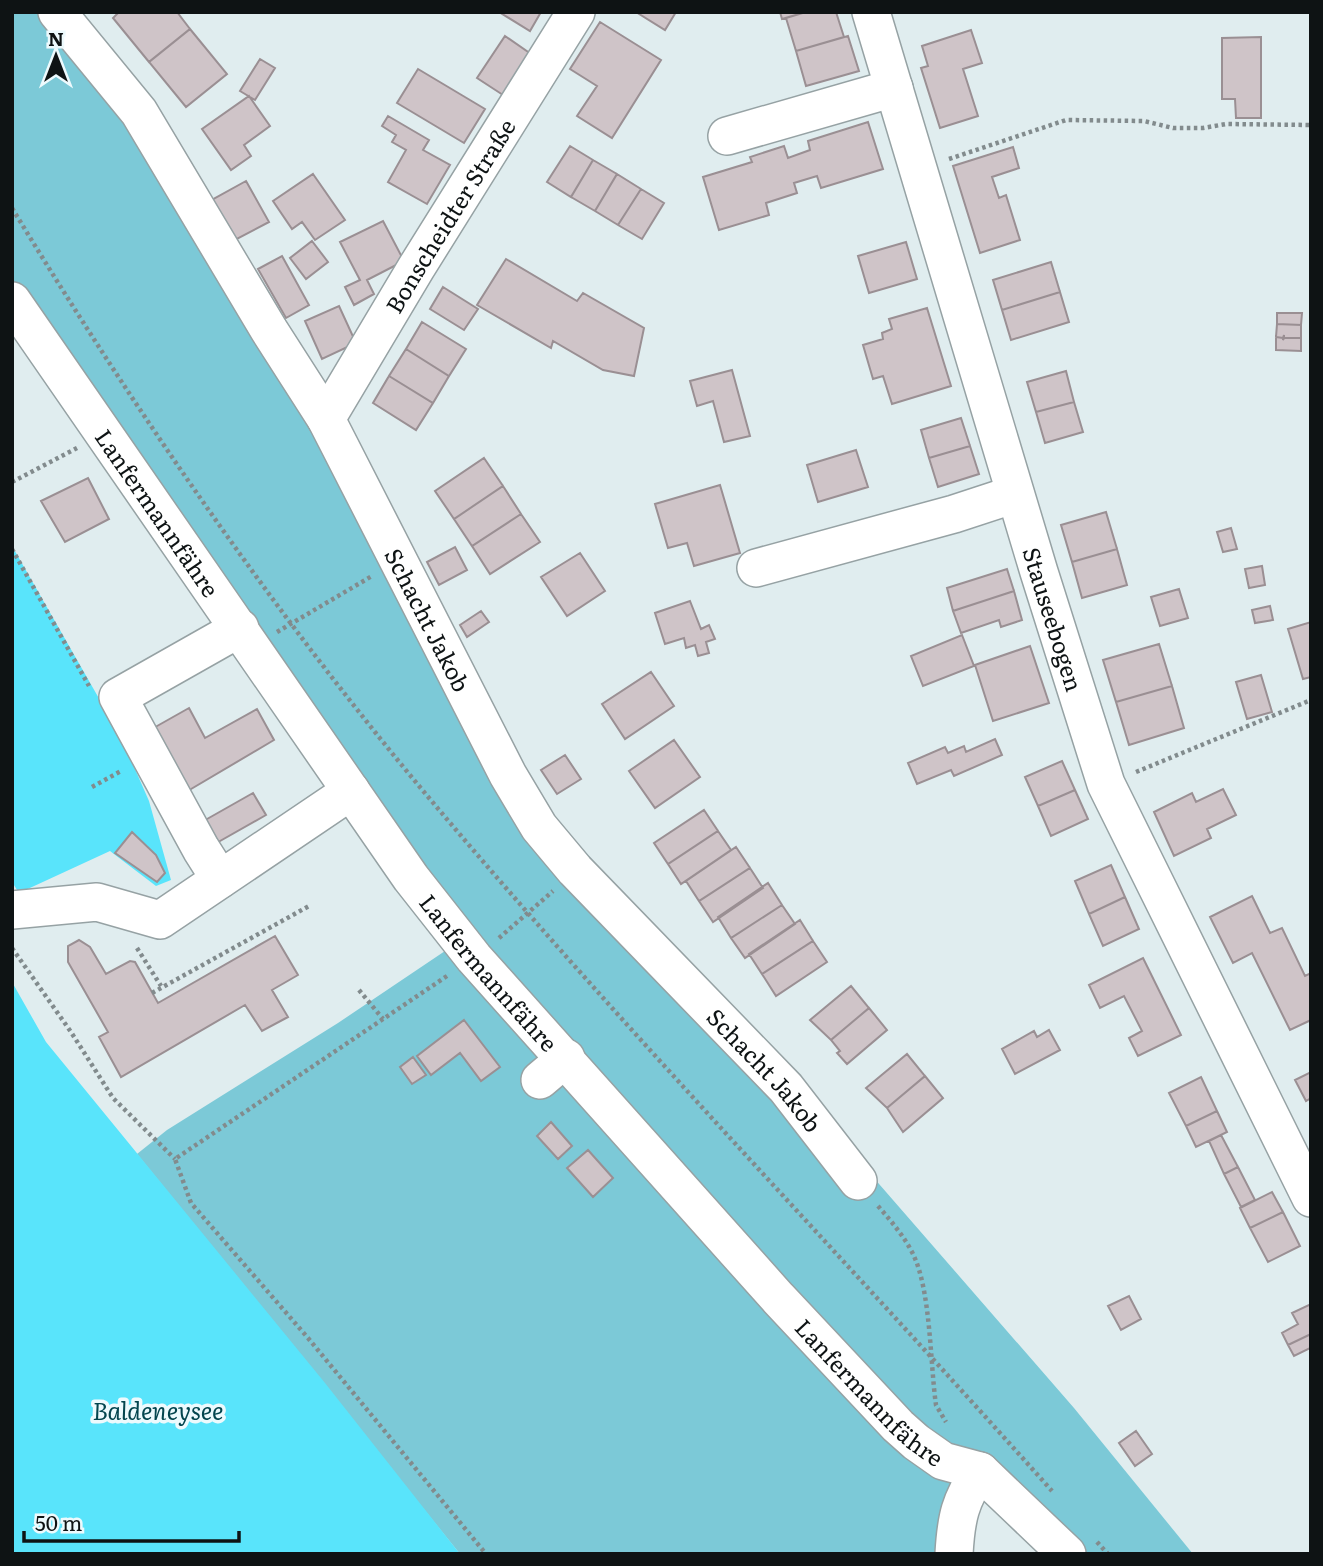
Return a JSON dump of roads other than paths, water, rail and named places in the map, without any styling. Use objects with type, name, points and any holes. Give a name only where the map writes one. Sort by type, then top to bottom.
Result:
[{"type":"street","name":"Schacht Jakob","points":[[57,12],[139,112],[268,330],[326,419],[508,775],[539,827],[575,870],[786,1088],[858,1181]]},
{"type":"street","name":"Bonscheidter Straße","points":[[326,419],[576,12]]},
{"type":"street","name":"Stauseebogen","points":[[871,12],[1015,494],[1106,784],[1311,1198]]},
{"type":"street","points":[[727,136],[894,88]]},
{"type":"street","name":"Lanfermannfähre","points":[[12,301],[411,878],[474,958],[553,1069],[778,1298],[898,1426],[943,1461],[969,1468],[1074,1546]]},
{"type":"street","points":[[756,568],[954,514],[1015,494]]},
{"type":"street","points":[[220,879],[104,697],[246,638]]},
{"type":"street","points":[[12,910],[97,902],[131,924],[160,920],[351,791]]},
{"type":"street","points":[[954,1554],[957,1518],[969,1468]]},
{"type":"water","points":[[12,546],[121,737],[149,801],[171,880],[156,886],[110,851],[19,893],[12,882]]},
{"type":"water","name":"Baldeneysee","points":[[12,982],[46,1042],[325,1383],[460,1554],[12,1554]]}]
